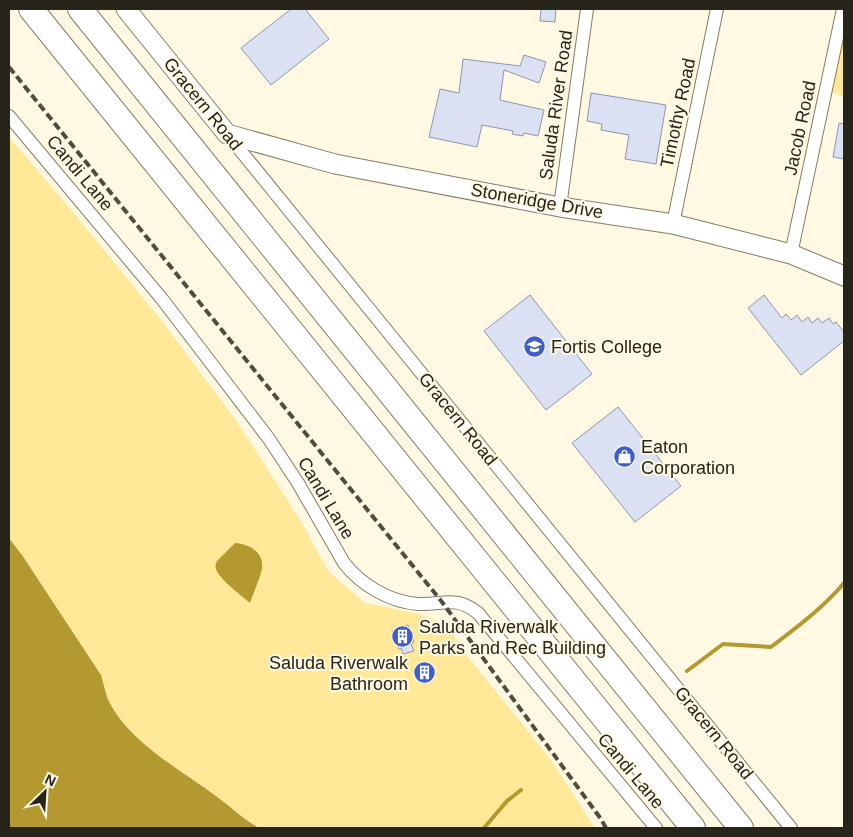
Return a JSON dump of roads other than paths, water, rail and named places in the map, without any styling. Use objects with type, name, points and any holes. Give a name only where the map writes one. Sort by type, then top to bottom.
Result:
[{"type":"highway","points":[[31,9],[693,828]]},
{"type":"highway","points":[[80,9],[741,828]]},
{"type":"highway","points":[[719,801],[747,828]]},
{"type":"street","name":"Gracern Road","points":[[126,9],[791,828]]},
{"type":"street","name":"Saluda River Road","points":[[560,206],[587,9]]},
{"type":"street","name":"Timothy Road","points":[[673,224],[717,9]]},
{"type":"street","name":"Jacob Road","points":[[791,254],[843,9]]},
{"type":"street","name":"Candi Lane","points":[[9,116],[162,299],[269,439],[298,483],[351,572],[359,580],[380,592],[403,601],[419,604],[453,601],[465,604],[478,613],[656,828]]},
{"type":"street","name":"Stoneridge Drive","points":[[227,134],[335,164],[560,206],[673,224],[791,254],[844,276]]},
{"type":"waterway","points":[[687,671],[723,644],[771,647],[819,609],[844,583]]},
{"type":"waterway","points":[[484,828],[507,801],[521,790]]},
{"type":"railway","points":[[9,67],[442,602],[606,828]]},
{"type":"place","name":"Fortis College","points":[[535,347]]},
{"type":"place","name":"Eaton Corporation","points":[[625,457]]},
{"type":"place","name":"Saluda Riverwalk Parks and Rec Building","points":[[403,637]]},
{"type":"place","name":"Saluda Riverwalk Bathroom","points":[[424,673]]}]
